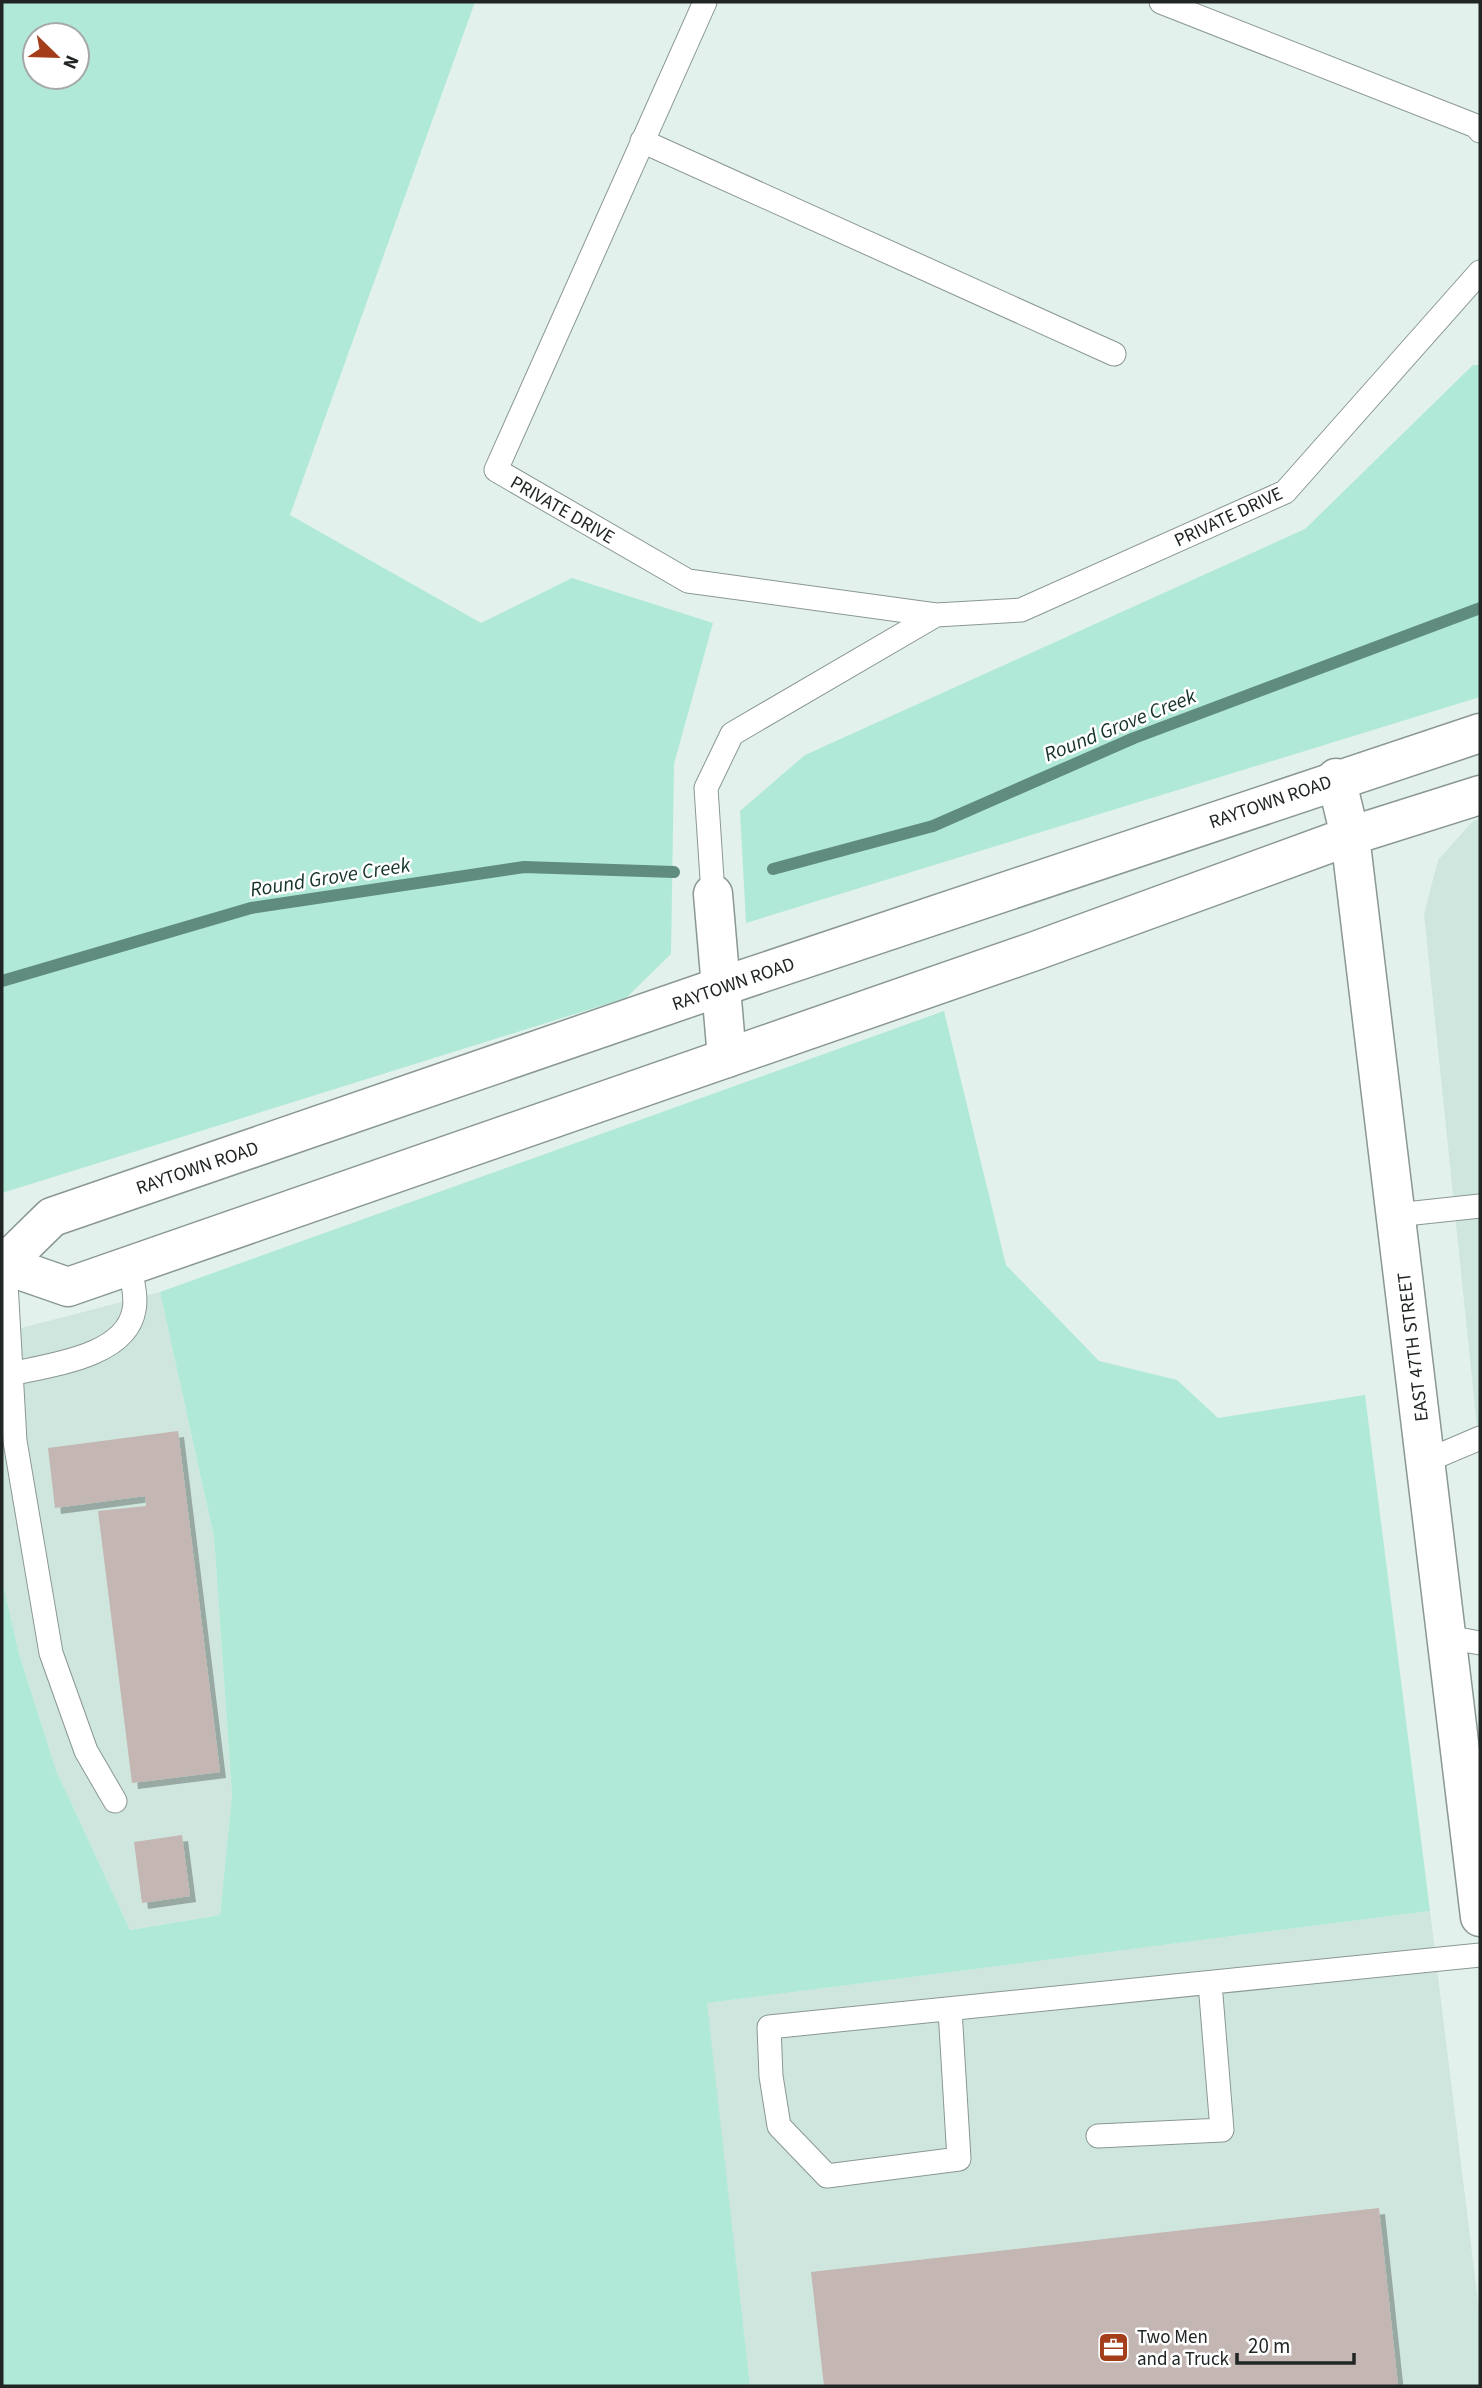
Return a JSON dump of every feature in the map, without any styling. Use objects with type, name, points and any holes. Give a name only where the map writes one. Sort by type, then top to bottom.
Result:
[{"type":"main road","name":"RAYTOWN ROAD","points":[[3,1265],[52,1217],[1336,778],[1480,733]]},
{"type":"main road","name":"EAST 47TH STREET","points":[[1336,778],[1350,836],[1426,1461],[1464,1640],[1480,1917]]},
{"type":"main road","points":[[3,1265],[68,1287],[727,1058],[1350,836],[1480,795]]},
{"type":"main road","points":[[713,894],[727,1058]]},
{"type":"lane","name":"PRIVATE DRIVE","points":[[705,2],[496,470],[688,581],[936,615],[1021,610],[1285,492],[1480,272]]},
{"type":"lane","points":[[1161,2],[1476,126],[1480,131]]},
{"type":"lane","points":[[642,141],[1114,354]]},
{"type":"lane","name":"PRIVATE DRIVE","points":[[713,894],[706,788],[732,734],[936,615]]},
{"type":"lane","points":[[1396,1215],[1480,1206]]},
{"type":"lane","points":[[3,1265],[15,1441],[51,1653],[86,1751],[115,1801]]},
{"type":"lane","points":[[11,1374],[101,1352],[130,1325],[135,1308],[130,1267]]},
{"type":"lane","points":[[1426,1461],[1480,1438]]},
{"type":"lane","points":[[950,2010],[959,2158],[827,2176],[779,2126],[771,2076],[769,2026],[1480,1955]]},
{"type":"lane","points":[[1098,2136],[1222,2130],[1210,1983]]},
{"type":"shaded area","points":[[1480,819],[1480,1456],[1424,914],[1438,860],[1473,821]]},
{"type":"shaded area","points":[[160,1292],[214,1537],[232,1795],[220,1915],[130,1930],[56,1770],[19,1654],[2,1579],[2,1333]]},
{"type":"shaded area","points":[[1430,1911],[1480,2318],[1480,2386],[750,2386],[706,2003]]},
{"type":"green space","points":[[2,2],[475,2],[290,515],[481,623],[572,578],[713,623],[674,764],[671,954],[626,998],[2,1193]]},
{"type":"green space","points":[[1473,365],[1480,365],[1480,697],[746,923],[740,811],[805,755],[1305,529]]},
{"type":"green space","points":[[944,1011],[1006,1265],[1099,1361],[1177,1380],[1218,1418],[1365,1395],[1430,1911],[707,2003],[750,2386],[2,2386],[2,1579],[19,1654],[56,1770],[130,1930],[220,1915],[232,1795],[214,1537],[160,1292]]},
{"type":"building","points":[[178,1431],[220,1772],[132,1783],[98,1511],[146,1506],[145,1496],[55,1508],[48,1448]]},
{"type":"building","points":[[182,1835],[190,1896],[142,1903],[134,1842]]},
{"type":"building","points":[[1379,2208],[1398,2386],[824,2386],[811,2272]]},
{"type":"waterway","name":"Round Grove Creek","points":[[773,869],[933,826],[1134,738],[1480,608]]},
{"type":"waterway","name":"Round Grove Creek","points":[[2,981],[251,908],[524,867],[674,872]]},
{"type":"place","name":"Two Men and a Truck","points":[[1114,2347]]}]
